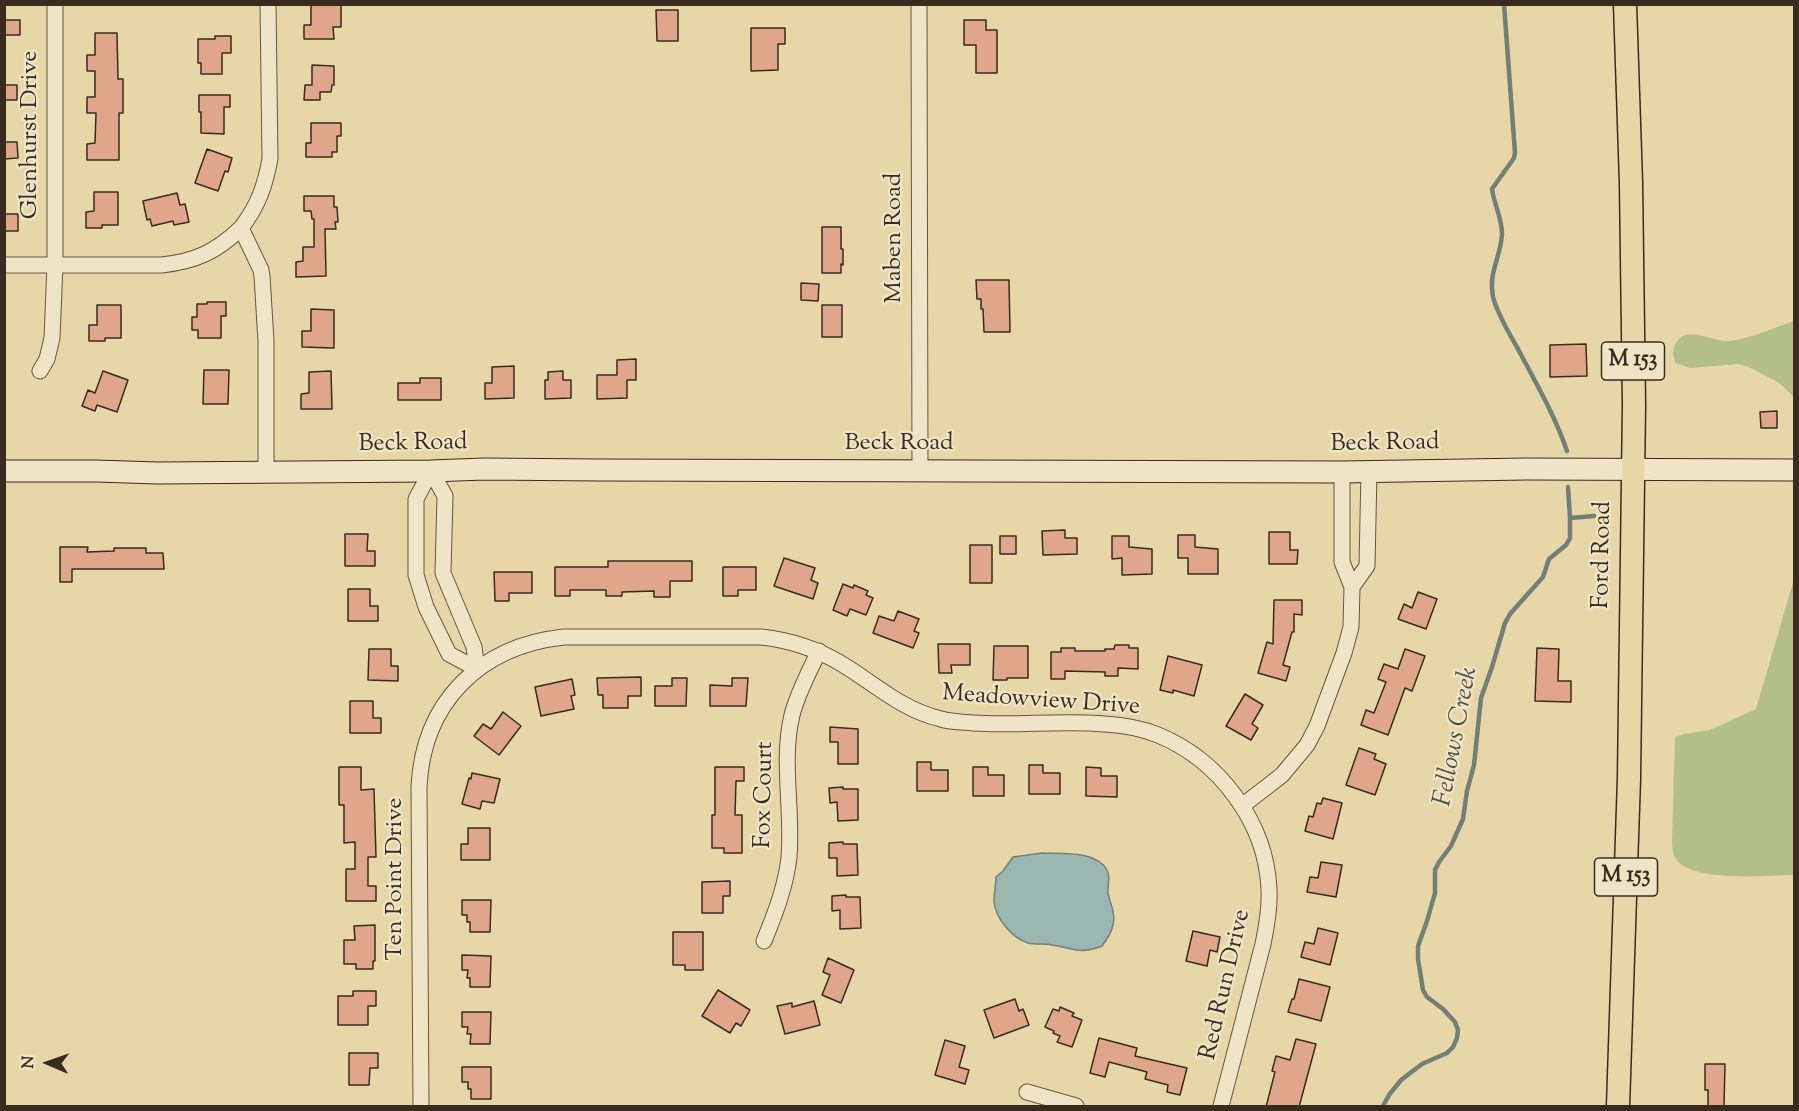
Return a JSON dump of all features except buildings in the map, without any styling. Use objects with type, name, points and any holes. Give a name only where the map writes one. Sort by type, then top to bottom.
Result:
[{"type":"main road","name":"Ford Road","points":[[1618,1107],[1629,778],[1634,405],[1631,183],[1624,4]]},
{"type":"main road","name":"Beck Road","points":[[4,471],[157,473],[484,469],[1342,472],[1526,469],[1794,470]]},
{"type":"street","name":"Glenhurst Drive","points":[[40,371],[47,359],[52,338],[55,265],[55,4]]},
{"type":"street","points":[[4,265],[180,263],[201,257],[217,249],[241,228],[252,214],[260,198],[270,159],[268,4]]},
{"type":"street","name":"Maben Road","points":[[919,4],[920,471]]},
{"type":"street","points":[[241,228],[262,276],[266,341],[266,472]]},
{"type":"street","points":[[431,471],[445,496],[443,573],[474,647],[477,669]]},
{"type":"street","points":[[431,471],[416,499],[416,575],[426,607],[449,654],[477,669]]},
{"type":"street","points":[[1352,587],[1367,566],[1369,471]]},
{"type":"street","points":[[1242,806],[1282,775],[1307,745],[1317,726],[1344,653],[1351,627],[1352,587],[1342,562],[1342,472]]},
{"type":"street","points":[[416,575],[443,573]]},
{"type":"street","name":"Meadowview Drive","points":[[477,669],[499,655],[524,644],[564,636],[761,637],[794,642],[819,651],[843,664],[901,704],[941,719],[988,724],[1105,724],[1130,727],[1156,735],[1179,746],[1205,764],[1222,780],[1242,806]]},
{"type":"street","name":"Fox Court","points":[[764,941],[780,899],[789,857],[788,750],[792,716],[798,696],[819,651]]},
{"type":"street","name":"Ten Point Drive","points":[[421,1107],[420,772],[424,746],[434,721],[448,699],[477,669]]},
{"type":"street","name":"Red Run Drive","points":[[1221,1107],[1268,917],[1269,889],[1264,857],[1255,831],[1242,806]]},
{"type":"street","points":[[1027,1092],[1076,1107]]},
{"type":"green space","points":[[1794,321],[1794,397],[1779,383],[1749,367],[1739,364],[1690,368],[1676,363],[1674,358],[1675,345],[1685,336],[1698,335],[1726,341],[1734,340]]},
{"type":"green space","points":[[1794,579],[1794,875],[1729,876],[1695,871],[1682,865],[1674,856],[1672,842],[1675,737],[1710,730],[1756,709]]},
{"type":"water","points":[[1042,853],[1087,856],[1095,859],[1107,870],[1108,893],[1114,921],[1110,934],[1102,946],[1077,950],[1049,944],[1028,943],[1010,932],[997,914],[994,901],[996,877],[1013,857]]},
{"type":"waterway","name":"Fellows Creek","points":[[1504,4],[1515,153],[1514,158],[1492,189],[1502,234],[1493,272],[1493,297],[1501,318],[1551,412],[1567,451]]},
{"type":"waterway","name":"Fellows Creek","points":[[1383,1106],[1401,1080],[1422,1064],[1447,1053],[1457,1038],[1458,1030],[1455,1022],[1427,997],[1423,990],[1418,946],[1435,893],[1435,870],[1451,846],[1463,819],[1474,765],[1481,698],[1505,623],[1510,614],[1543,577],[1549,559],[1566,545],[1570,538],[1568,487]]},
{"type":"waterway","points":[[1570,518],[1594,516]]}]
